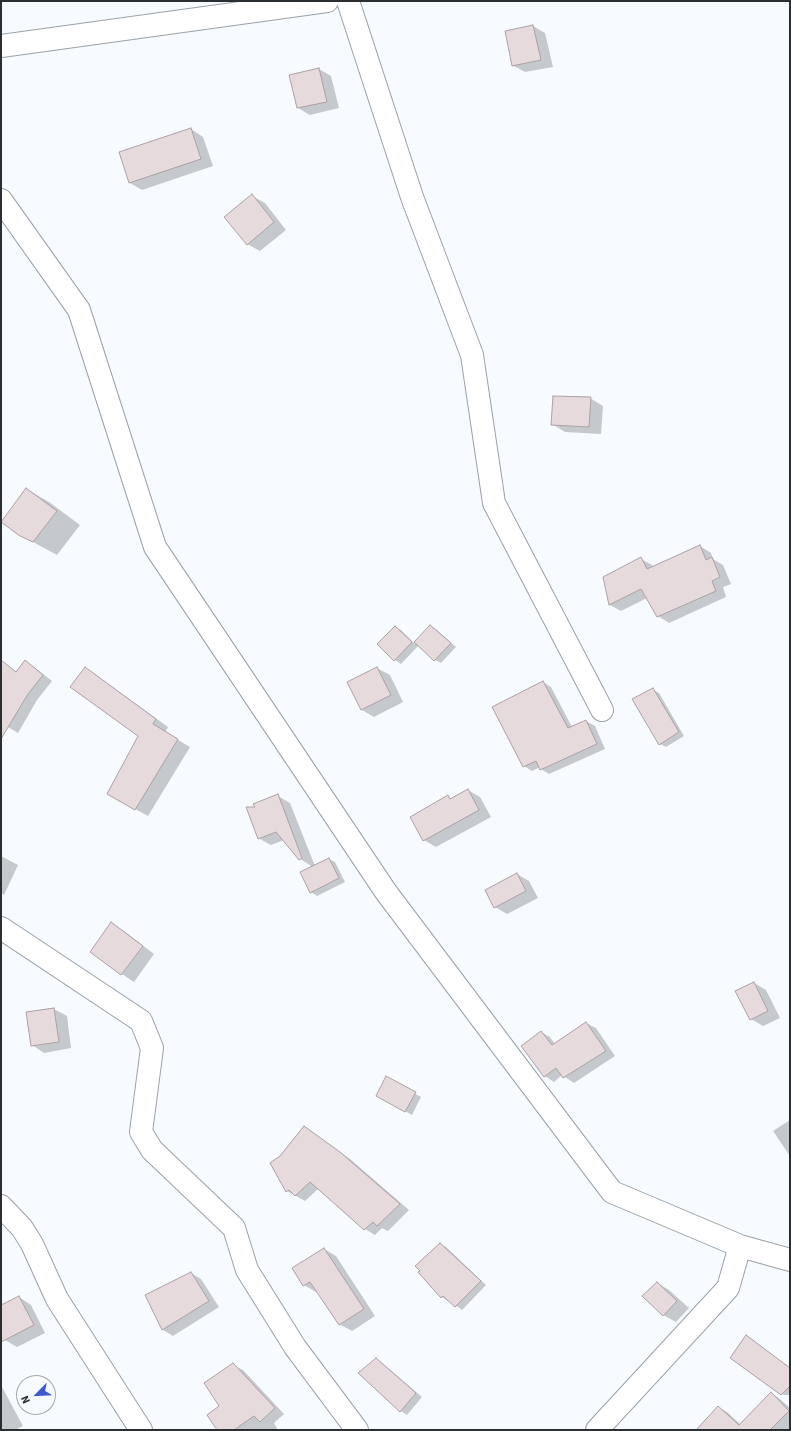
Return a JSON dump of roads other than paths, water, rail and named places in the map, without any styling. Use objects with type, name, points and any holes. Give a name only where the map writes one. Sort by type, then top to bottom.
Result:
[{"type":"street","points":[[1,46],[327,1]]},
{"type":"street","points":[[348,1],[412,197],[472,355],[494,503],[602,710]]},
{"type":"street","points":[[1,200],[79,310],[155,547],[386,892],[612,1192],[740,1246],[790,1260]]},
{"type":"street","points":[[1,928],[140,1021],[152,1048],[141,1132],[152,1150],[234,1228],[247,1270],[295,1347],[357,1430]]},
{"type":"street","points":[[1,1206],[22,1228],[32,1244],[57,1299],[141,1430]]},
{"type":"street","points":[[597,1430],[728,1288],[740,1246]]}]
